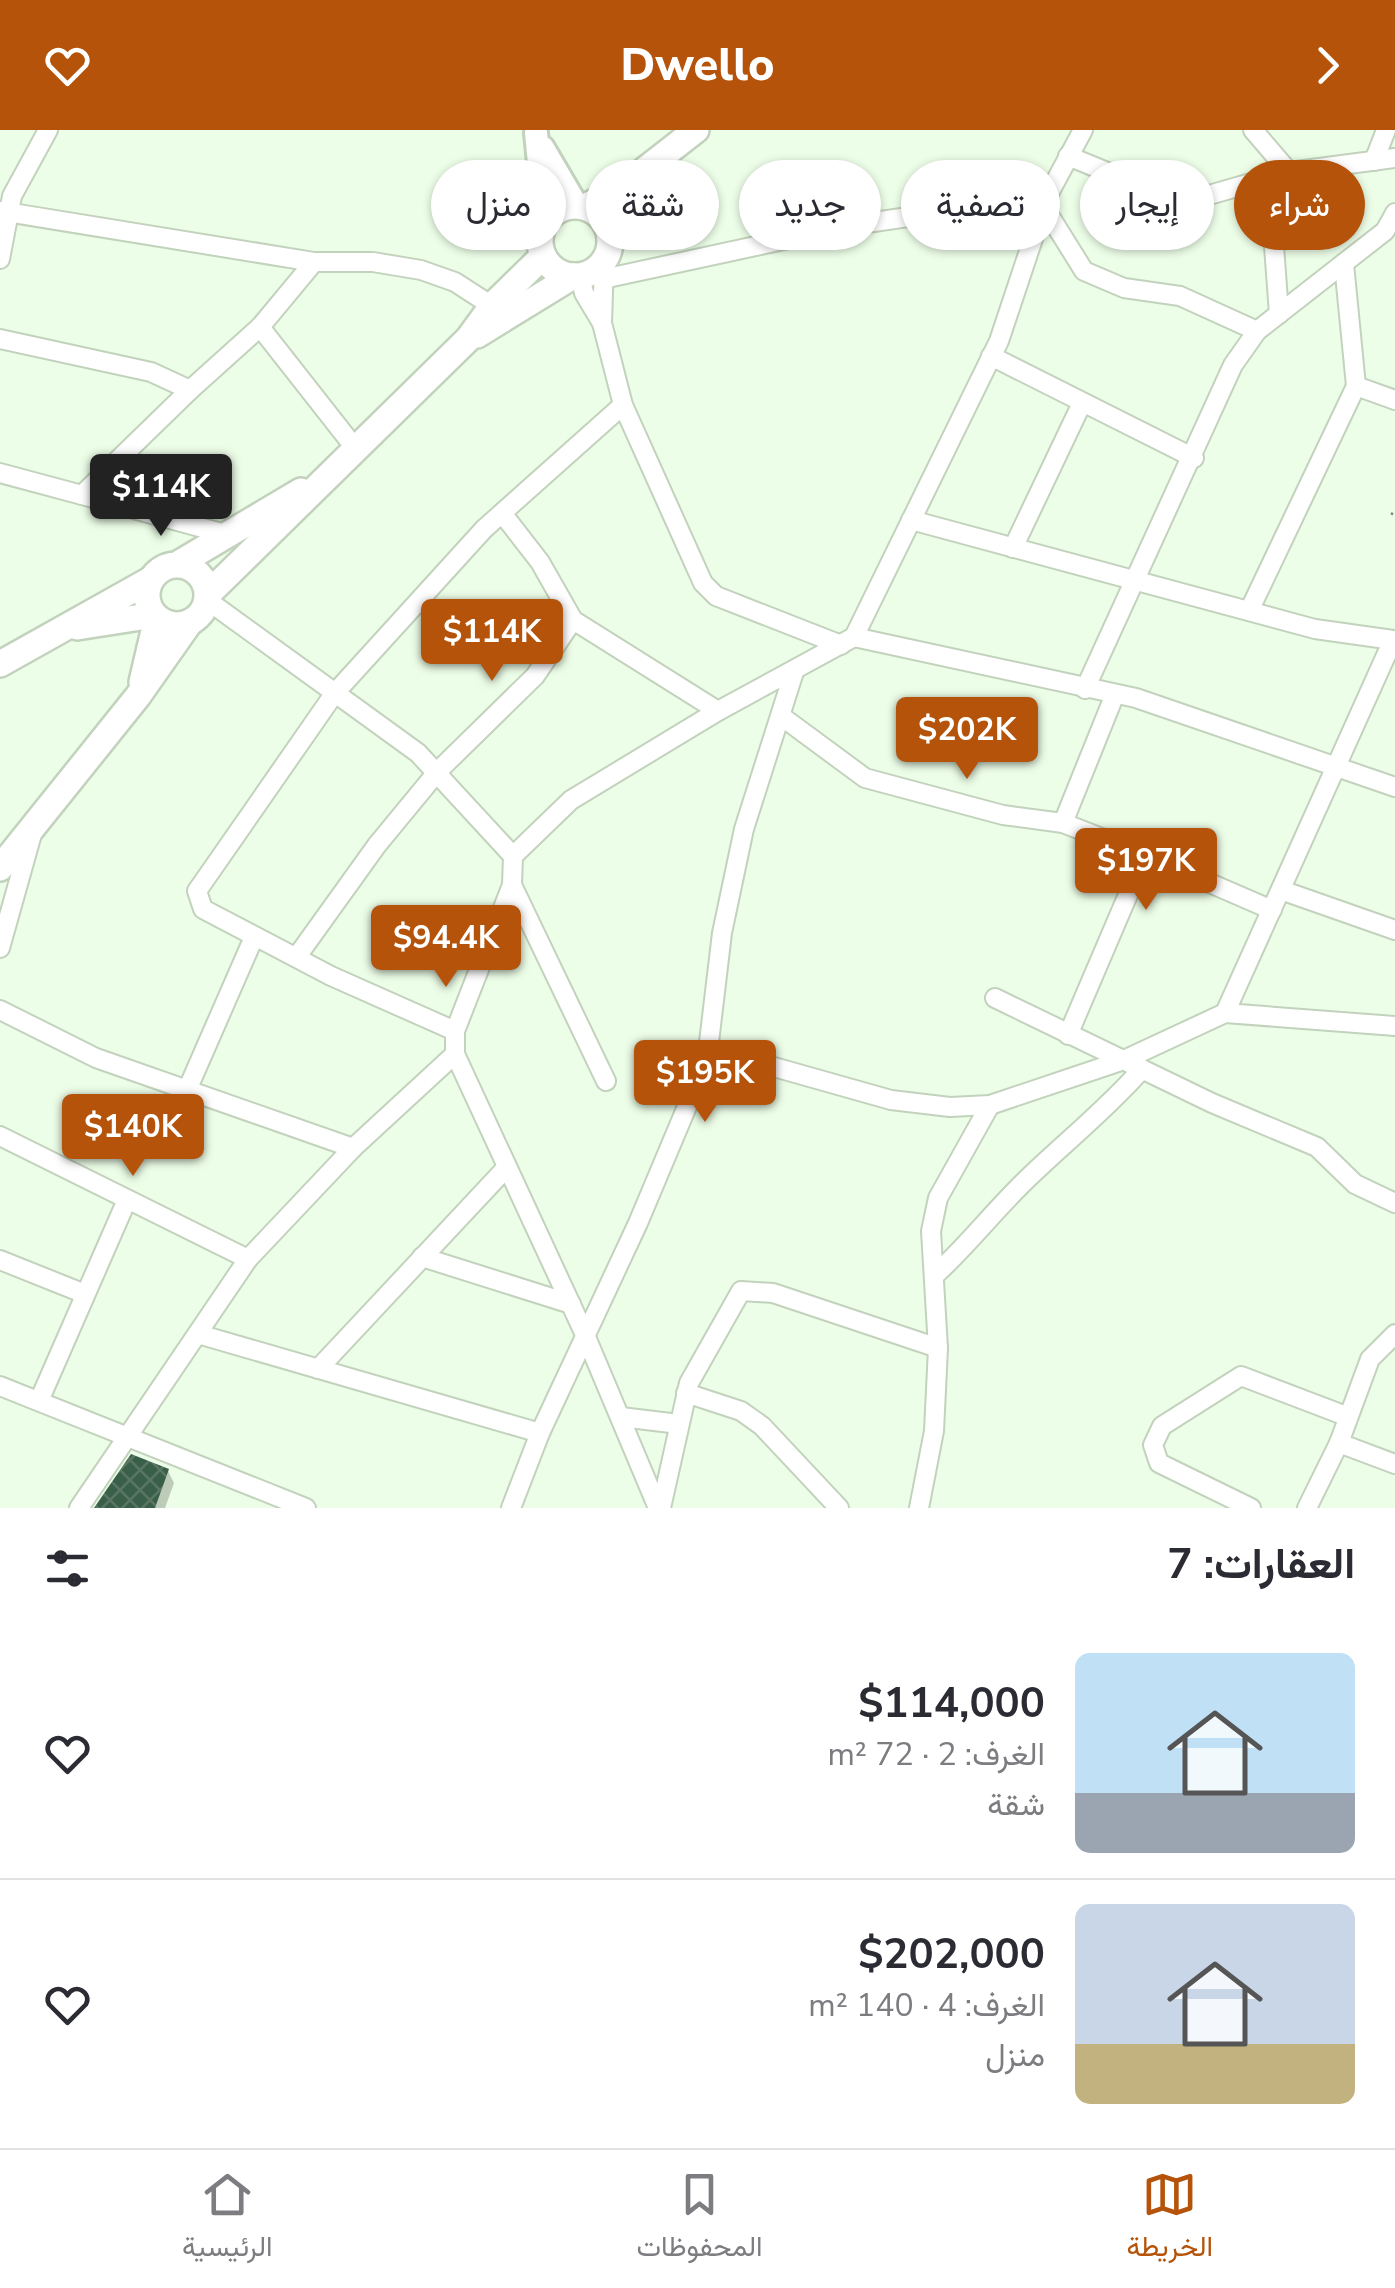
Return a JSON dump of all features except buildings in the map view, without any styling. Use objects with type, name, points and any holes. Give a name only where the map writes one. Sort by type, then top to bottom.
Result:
[{"type":"main road","points":[[566,209],[619,190],[688,138]]},
{"type":"main road","points":[[468,340],[594,267],[688,138]]},
{"type":"main road","points":[[581,206],[601,217],[594,267]]},
{"type":"main road","points":[[542,250],[556,271],[594,267]]},
{"type":"main road","points":[[0,868],[32,834],[138,696],[190,622],[202,612],[207,597],[468,340],[492,306],[543,256]]},
{"type":"main road","points":[[0,664],[332,474]]},
{"type":"main road","points":[[178,564],[200,574],[207,597]]},
{"type":"main road","points":[[150,580],[147,600],[156,616],[171,624],[190,622]]},
{"type":"main road","points":[[48,635],[94,622],[156,616]]},
{"type":"main road","points":[[138,696],[156,616]]},
{"type":"street","points":[[0,259],[4,212],[48,130]]},
{"type":"street","points":[[1060,174],[1083,130]]},
{"type":"street","points":[[1253,130],[1279,160]]},
{"type":"street","points":[[1374,161],[1386,130]]},
{"type":"street","points":[[536,132],[581,206]]},
{"type":"street","points":[[536,132],[539,160]]},
{"type":"street","points":[[1068,156],[1134,182],[1188,195],[1209,195],[1234,188]]},
{"type":"street","points":[[1365,162],[1395,158]]},
{"type":"street","points":[[4,212],[314,262],[374,262],[420,270],[454,282],[492,306]]},
{"type":"street","points":[[1085,689],[1234,366],[1257,331],[1390,234],[1395,212]]},
{"type":"street","points":[[901,221],[594,267],[584,293],[602,323],[624,405],[703,584],[716,596],[848,641],[1114,694],[1395,786]]},
{"type":"street","points":[[1060,228],[1084,271],[1124,288],[1180,296],[1257,331]]},
{"type":"street","points":[[513,856],[571,800],[718,711],[848,641],[992,356],[1030,250]]},
{"type":"street","points":[[1274,250],[1279,314]]},
{"type":"street","points":[[82,495],[260,328],[314,262]]},
{"type":"street","points":[[1250,610],[1356,386],[1344,264]]},
{"type":"street","points":[[260,328],[355,448]]},
{"type":"street","points":[[0,339],[132,366],[190,390]]},
{"type":"street","points":[[992,356],[1194,458]]},
{"type":"street","points":[[1356,386],[1395,400]]},
{"type":"street","points":[[1013,548],[1082,403]]},
{"type":"street","points":[[455,1032],[254,937],[203,909],[197,891],[334,694],[502,513],[624,405]]},
{"type":"street","points":[[0,473],[225,534]]},
{"type":"street","points":[[502,513],[540,562],[573,620],[718,711]]},
{"type":"street","points":[[911,520],[1315,628],[1394,638],[1226,1013]]},
{"type":"street","points":[[207,597],[438,771],[513,856],[512,885],[455,1032],[455,1054],[661,1505]]},
{"type":"street","points":[[298,955],[377,845],[438,771],[535,676],[573,620]]},
{"type":"street","points":[[511,1508],[540,1433],[707,1058],[722,933],[744,829],[794,672]]},
{"type":"street","points":[[1063,823],[1114,694]]},
{"type":"street","points":[[781,716],[864,778],[1004,816],[1063,823],[1272,910]]},
{"type":"street","points":[[0,948],[32,834]]},
{"type":"street","points":[[1068,1035],[1145,855]]},
{"type":"street","points":[[512,885],[606,1081]]},
{"type":"street","points":[[1281,890],[1395,930]]},
{"type":"street","points":[[188,1088],[254,937]]},
{"type":"street","points":[[996,998],[1068,1035],[1317,1147],[1356,1184],[1395,1203]]},
{"type":"street","points":[[0,1010],[96,1058],[353,1148]]},
{"type":"street","points":[[707,1058],[774,1067],[891,1100],[950,1107],[990,1106],[1124,1060],[1226,1013],[1395,1026]]},
{"type":"street","points":[[80,1508],[248,1260],[353,1148],[455,1054]]},
{"type":"street","points":[[934,1276],[1142,1069]]},
{"type":"street","points":[[919,1508],[934,1431],[938,1348],[931,1232],[938,1198],[990,1106]]},
{"type":"street","points":[[0,1136],[248,1260]]},
{"type":"street","points":[[318,1369],[507,1167]]},
{"type":"street","points":[[39,1401],[126,1202]]},
{"type":"street","points":[[422,1257],[570,1304]]},
{"type":"street","points":[[0,1260],[85,1294]]},
{"type":"street","points":[[661,1505],[686,1393],[736,1294],[753,1288],[938,1348]]},
{"type":"street","points":[[198,1334],[540,1433]]},
{"type":"street","points":[[1307,1508],[1339,1443],[1370,1358],[1395,1334]]},
{"type":"street","points":[[1251,1508],[1160,1464],[1153,1446],[1162,1426],[1240,1376],[1346,1416]]},
{"type":"street","points":[[0,1386],[272,1502],[306,1508]]},
{"type":"street","points":[[686,1393],[741,1411],[762,1426],[838,1508]]},
{"type":"street","points":[[620,1417],[679,1424]]},
{"type":"street","points":[[1339,1443],[1395,1464]]},
{"type":"street","points":[[661,1505],[680,1508]]}]
